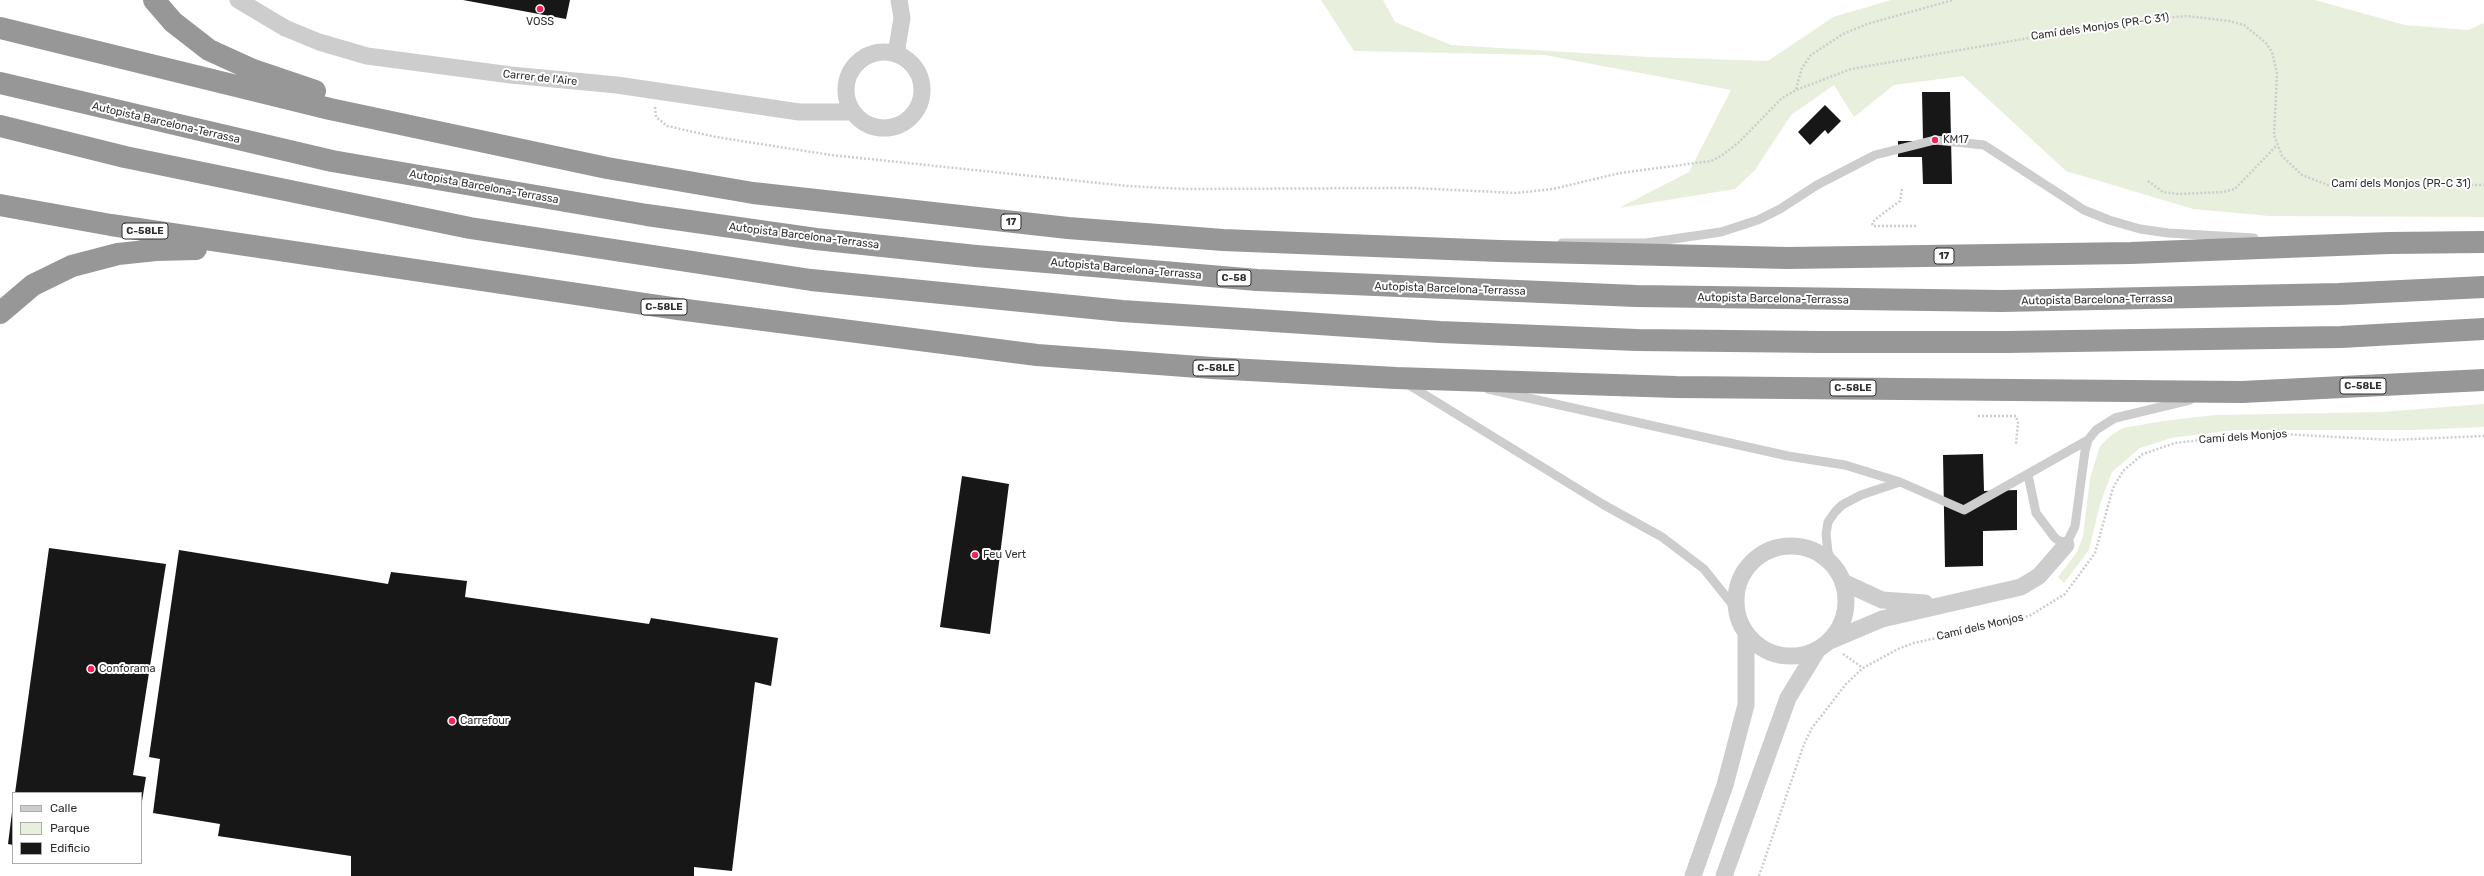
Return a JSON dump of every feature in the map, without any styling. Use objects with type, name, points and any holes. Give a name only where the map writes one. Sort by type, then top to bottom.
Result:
[{"type":"highway","points":[[154,0],[173,22],[209,50],[252,70],[294,84],[528,152]]},
{"type":"highway","points":[[0,28],[330,109],[528,152]]},
{"type":"highway","name":"Autopista Barcelona-Terrassa","points":[[0,83],[332,161],[647,215],[816,238],[961,255],[1257,280],[1636,296],[2002,301],[2292,296],[2484,287]]},
{"type":"highway","points":[[0,126],[125,157],[470,228],[811,280],[1122,311],[1440,332],[1637,340],[2006,342],[2341,337],[2484,329]]},
{"type":"highway","name":"17","points":[[528,152],[753,193],[1068,228],[1223,240],[1499,251],[1787,258],[2123,254],[2389,243]]},
{"type":"highway","name":"C-58LE","points":[[0,205],[111,225],[678,309],[1037,355],[1219,368],[1396,378],[1676,387],[2242,392],[2484,380]]},
{"type":"highway","points":[[2389,243],[2484,242]]},
{"type":"highway","points":[[0,313],[33,285],[72,266],[118,254],[187,248],[292,252]]},
{"type":"street","name":"Carrer de l'Aire","points":[[238,0],[285,28],[319,42],[367,56],[495,73],[653,91],[799,112],[853,112]]},
{"type":"street","points":[[896,54],[902,18],[900,0]]},
{"type":"street","points":[[879,52],[896,54],[910,62],[917,70],[921,81],[920,102],[916,110],[902,123],[883,128],[865,123],[853,112],[847,100],[846,86],[855,65],[866,56],[879,52]]},
{"type":"street","points":[[1724,876],[1788,698],[1823,645],[1844,618],[1847,600],[1843,582],[1834,566],[1819,553],[1809,548],[1789,545],[1769,550],[1760,555],[1745,570],[1737,589],[1736,610],[1746,633],[1758,646],[1783,656],[1801,655],[1823,645],[1882,619],[1943,603],[2003,593],[2021,587],[2039,576],[2066,545]]},
{"type":"street","points":[[1843,582],[1882,600],[1943,603]]},
{"type":"street","points":[[1694,876],[1725,785],[1746,705],[1746,633]]},
{"type":"lane","points":[[1499,251],[1577,241],[1646,242],[1721,232],[1758,220],[1780,209],[1817,185],[1875,155],[1934,140],[1984,145],[2084,210],[2140,229],[2194,235],[2389,243]]},
{"type":"lane","points":[[1396,378],[1421,391],[1604,505],[1662,537],[1704,569],[1736,610]]},
{"type":"lane","points":[[1464,380],[1515,396],[1788,456],[1845,465],[1900,482],[1964,510],[2088,440],[2096,430],[2115,418],[2162,405],[2242,392]]},
{"type":"lane","points":[[2028,475],[2036,513],[2055,538],[2066,545],[2075,526],[2082,464],[2088,440]]},
{"type":"lane","points":[[1834,566],[1828,552],[1826,534],[1828,522],[1835,512],[1842,505],[1861,495],[1900,482]]},
{"type":"path","points":[[1796,90],[1802,68],[1811,55],[1843,34],[1867,24],[1953,0]]},
{"type":"path","name":"Camí dels Monjos (PR-C 31)","points":[[653,91],[656,117],[667,126],[716,137],[831,155],[1134,187],[1186,189],[1414,188],[1516,193],[1553,189],[1620,173],[1711,161],[1730,150],[1782,98],[1796,90],[1851,69],[1896,60],[2148,18],[2187,16],[2208,18],[2244,25],[2256,33],[2272,52],[2277,73],[2274,122],[2277,145],[2282,156],[2302,175],[2328,185],[2484,185]]},
{"type":"path","points":[[2148,181],[2163,192],[2179,194],[2222,192],[2235,189],[2277,145]]},
{"type":"path","points":[[1902,189],[1900,201],[1877,218],[1872,223],[1873,226],[1916,226]]},
{"type":"path","points":[[1978,416],[2016,416],[2018,423],[2016,444]]},
{"type":"path","name":"Camí dels Monjos","points":[[1759,876],[1804,744],[1812,728],[1846,684],[1862,668],[1898,649],[1920,642],[2016,620],[2031,615],[2065,594],[2076,582],[2095,553],[2113,488],[2123,471],[2143,454],[2175,443],[2263,433],[2392,440],[2484,436]]},
{"type":"green space","points":[[1321,0],[1383,0],[1395,22],[1451,45],[1649,57],[1768,61],[1833,17],[1891,0],[2315,0],[2405,25],[2468,30],[2484,23],[2484,217],[2269,216],[2193,209],[2066,171],[1963,76],[1894,85],[1854,117],[1834,85],[1791,115],[1755,170],[1735,189],[1619,208],[1689,172],[1731,90],[1544,55],[1354,51]]},
{"type":"green space","points":[[2484,404],[2484,427],[2415,430],[2234,430],[2171,438],[2140,448],[2112,472],[2100,504],[2089,550],[2064,583],[2058,577],[2077,552],[2083,536],[2090,478],[2100,446],[2110,436],[2123,428],[2163,421],[2216,415],[2381,412]]},
{"type":"building","name":"VOSS","points":[[463,0],[570,0],[566,19]]},
{"type":"building","points":[[1922,92],[1950,92],[1952,184],[1923,184],[1922,157],[1898,157],[1898,141],[1923,141]]},
{"type":"building","points":[[1825,105],[1841,121],[1828,134],[1825,130],[1810,145],[1798,132]]},
{"type":"building","points":[[1983,454],[1984,491],[2017,490],[2017,530],[1983,531],[1983,566],[1945,567],[1943,455]]},
{"type":"building","name":"Feu Vert","points":[[962,476],[1009,484],[990,634],[940,627]]},
{"type":"building","name":"Conforama","points":[[49,548],[166,564],[133,775],[146,777],[142,801],[142,792],[15,792]]},
{"type":"building","name":"Carrefour","points":[[179,550],[388,584],[391,572],[467,581],[465,597],[649,624],[651,618],[778,638],[771,686],[755,682],[732,871],[694,867],[694,876],[351,876],[351,856],[218,836],[220,824],[153,813],[160,759],[149,757]]},
{"type":"building","points":[[12,812],[12,845],[8,844]]},
{"type":"place","name":"VOSS","points":[[540,9]]},
{"type":"place","name":"KM17","points":[[1935,140]]},
{"type":"place","name":"Feu Vert","points":[[975,555]]},
{"type":"place","name":"Conforama","points":[[91,669]]},
{"type":"place","name":"Carrefour","points":[[452,721]]}]
